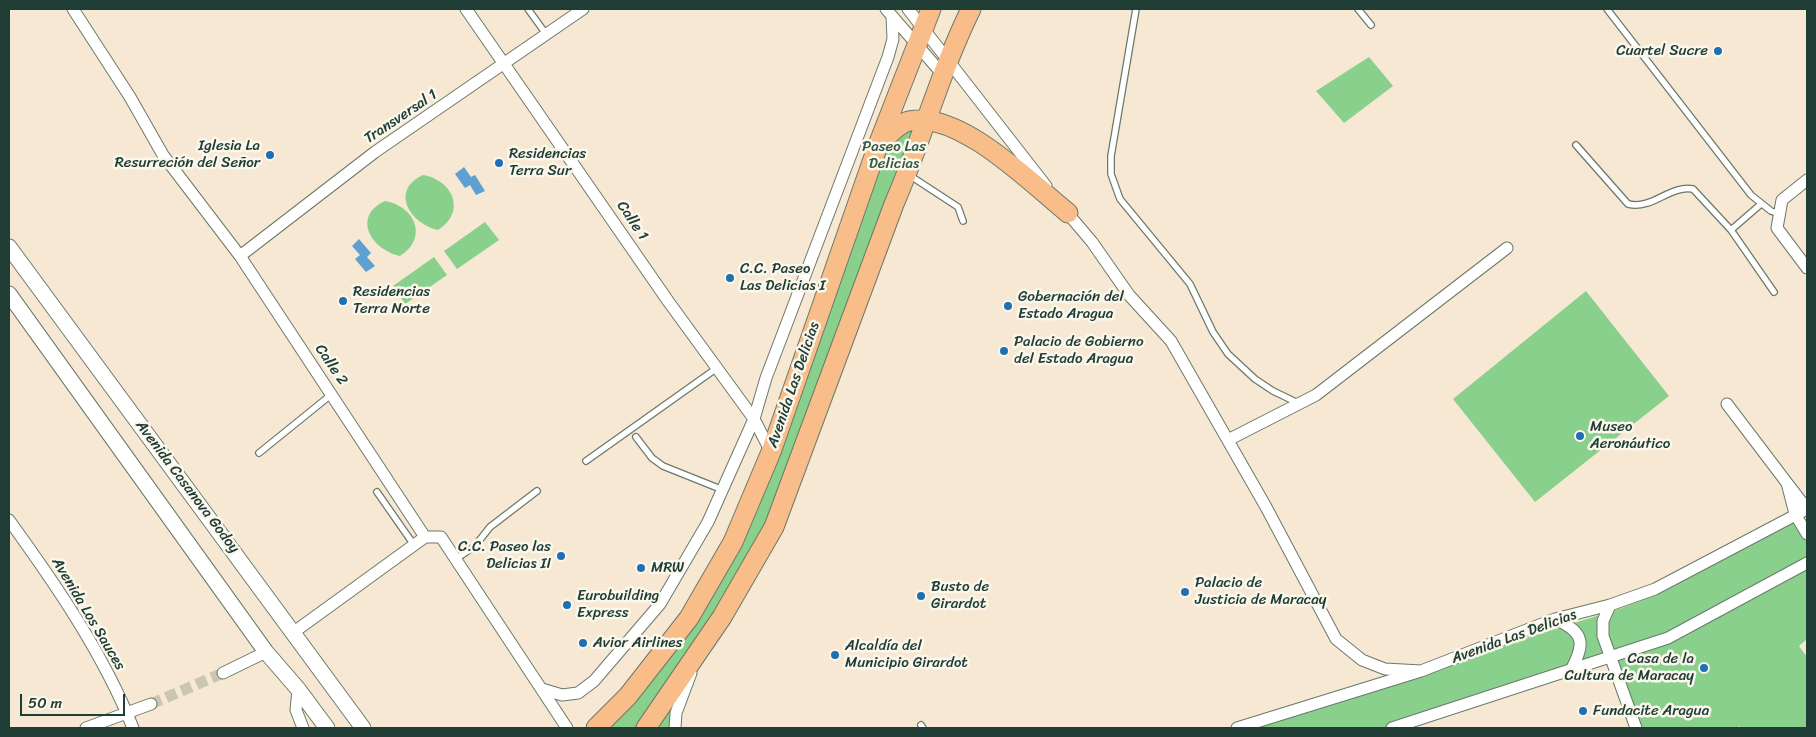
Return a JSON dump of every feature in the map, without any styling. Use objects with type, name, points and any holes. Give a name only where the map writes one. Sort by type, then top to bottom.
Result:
[{"type":"main road","name":"Avenida Las Delicias","points":[[596,728],[628,696],[689,618],[733,542],[771,452],[878,146],[932,9]]},
{"type":"main road","name":"Avenida Las Delicias","points":[[646,728],[722,618],[780,514],[894,204],[908,173],[946,68],[971,9]]},
{"type":"main road","points":[[878,146],[893,130],[908,121],[928,119],[954,127],[982,144],[1068,213]]},
{"type":"street","name":"Calle 2","points":[[73,9],[130,97],[163,155],[240,256],[426,537]]},
{"type":"street","name":"Calle 1","points":[[466,9],[503,65],[754,419],[771,452]]},
{"type":"street","name":"Transversal 1","points":[[240,256],[375,152],[583,9]]},
{"type":"street","points":[[908,9],[920,37],[946,68]]},
{"type":"street","points":[[889,13],[920,37],[1092,242],[1129,295],[1171,341],[1228,440],[1336,639],[1362,660],[1385,669],[1421,671]]},
{"type":"street","points":[[542,689],[562,695],[578,692],[594,681],[660,604],[708,522],[754,419],[766,378],[888,57],[893,40],[889,13]]},
{"type":"street","points":[[1807,180],[1782,200],[1777,228],[1807,268]]},
{"type":"street","name":"Avenida Casanova Godoy","points":[[9,247],[363,728]]},
{"type":"street","points":[[1228,440],[1316,395],[1507,248]]},
{"type":"street","name":"Avenida Casanova Godoy","points":[[9,294],[266,652],[298,689],[327,728]]},
{"type":"street","points":[[1727,404],[1807,509]]},
{"type":"street","points":[[1787,483],[1795,514],[1807,534]]},
{"type":"street","name":"Avenida Las Delicias","points":[[1237,728],[1421,671],[1555,619],[1610,605],[1656,589],[1807,509]]},
{"type":"street","name":"Avenida Los Sauces","points":[[9,520],[42,566],[91,642],[134,728]]},
{"type":"street","points":[[294,632],[426,537],[441,536],[568,728]]},
{"type":"street","points":[[1392,728],[1570,672],[1668,638],[1807,563]]},
{"type":"street","points":[[1610,605],[1602,629],[1610,658],[1636,728]]},
{"type":"street","points":[[1555,619],[1575,629],[1581,642],[1578,656],[1570,672]]},
{"type":"street","points":[[223,673],[266,652]]},
{"type":"street","name":"Avenida Las Delicias","points":[[675,728],[676,713],[697,656]]},
{"type":"street","points":[[298,689],[296,710],[303,728]]},
{"type":"street","points":[[86,728],[151,704]]},
{"type":"lane","points":[[528,9],[546,34]]},
{"type":"lane","points":[[1136,9],[1112,156],[1111,174],[1116,191],[1125,206],[1190,284],[1213,332],[1228,354],[1255,379],[1273,391],[1300,404]]},
{"type":"lane","points":[[1358,9],[1371,25]]},
{"type":"lane","points":[[1608,9],[1743,185],[1761,204],[1780,214]]},
{"type":"lane","points":[[1576,145],[1628,204],[1645,205],[1666,193],[1685,187],[1693,189],[1731,230],[1774,292]]},
{"type":"lane","points":[[908,173],[958,207],[963,221]]},
{"type":"lane","points":[[1731,230],[1761,204]]},
{"type":"lane","points":[[586,461],[717,368]]},
{"type":"lane","points":[[259,453],[332,394]]},
{"type":"lane","points":[[636,437],[652,458],[663,466],[723,490]]},
{"type":"lane","points":[[456,559],[475,546],[490,527],[537,491]]},
{"type":"lane","points":[[377,492],[414,545]]},
{"type":"green space","points":[[1369,57],[1393,86],[1344,123],[1316,91]]},
{"type":"green space","name":"Paseo Las Delicias","points":[[928,119],[799,459],[697,656],[675,728],[596,728],[733,542],[878,145]]},
{"type":"green space","points":[[423,175],[442,183],[449,190],[453,198],[452,215],[447,223],[438,230],[419,221],[407,206],[407,189],[413,181]]},
{"type":"green space","points":[[385,201],[404,209],[411,216],[415,224],[414,241],[409,249],[400,256],[380,247],[369,232],[367,223],[369,215],[375,207]]},
{"type":"green space","points":[[485,222],[499,240],[457,269],[444,251]]},
{"type":"green space","points":[[434,257],[447,275],[405,304],[393,286]]},
{"type":"green space","points":[[1586,291],[1669,396],[1535,502],[1453,399]]},
{"type":"green space","points":[[1796,517],[1807,534],[1807,639],[1799,646],[1807,657],[1807,728],[1741,728],[1739,726],[1737,728],[1635,728],[1608,662],[1393,728],[1237,728],[1619,609],[1659,594]]},
{"type":"water","points":[[464,167],[471,177],[475,175],[485,191],[476,195],[470,185],[465,188],[455,174]]},
{"type":"water","points":[[359,239],[371,253],[367,257],[375,266],[366,272],[355,259],[360,255],[352,246]]},
{"type":"tunnel","points":[[151,704],[223,673]]},
{"type":"place","name":"Cuartel Sucre","points":[[1718,51]]},
{"type":"place","name":"Iglesia La Resurreción del Señor","points":[[270,155]]},
{"type":"place","name":"Residencias Terra Sur","points":[[499,163]]},
{"type":"place","name":"C.C. Paseo Las Delicias I","points":[[730,278]]},
{"type":"place","name":"Residencias Terra Norte","points":[[343,301]]},
{"type":"place","name":"Gobernación del Estado Aragua","points":[[1008,306]]},
{"type":"place","name":"Palacio de Gobierno del Estado Aragua","points":[[1004,351]]},
{"type":"place","name":"Museo Aeronáutico","points":[[1580,436]]},
{"type":"place","name":"C.C. Paseo las Delicias II","points":[[561,556]]},
{"type":"place","name":"MRW","points":[[641,568]]},
{"type":"place","name":"Palacio de Justicia de Maracay","points":[[1185,592]]},
{"type":"place","name":"Busto de Girardot","points":[[921,596]]},
{"type":"place","name":"Eurobuilding Express","points":[[567,605]]},
{"type":"place","name":"Avior Airlines","points":[[583,643]]},
{"type":"place","name":"Alcaldía del Municipio Girardot","points":[[835,655]]},
{"type":"place","name":"Casa de la Cultura de Maracay","points":[[1704,668]]},
{"type":"place","name":"Fundacite Aragua","points":[[1583,711]]}]
